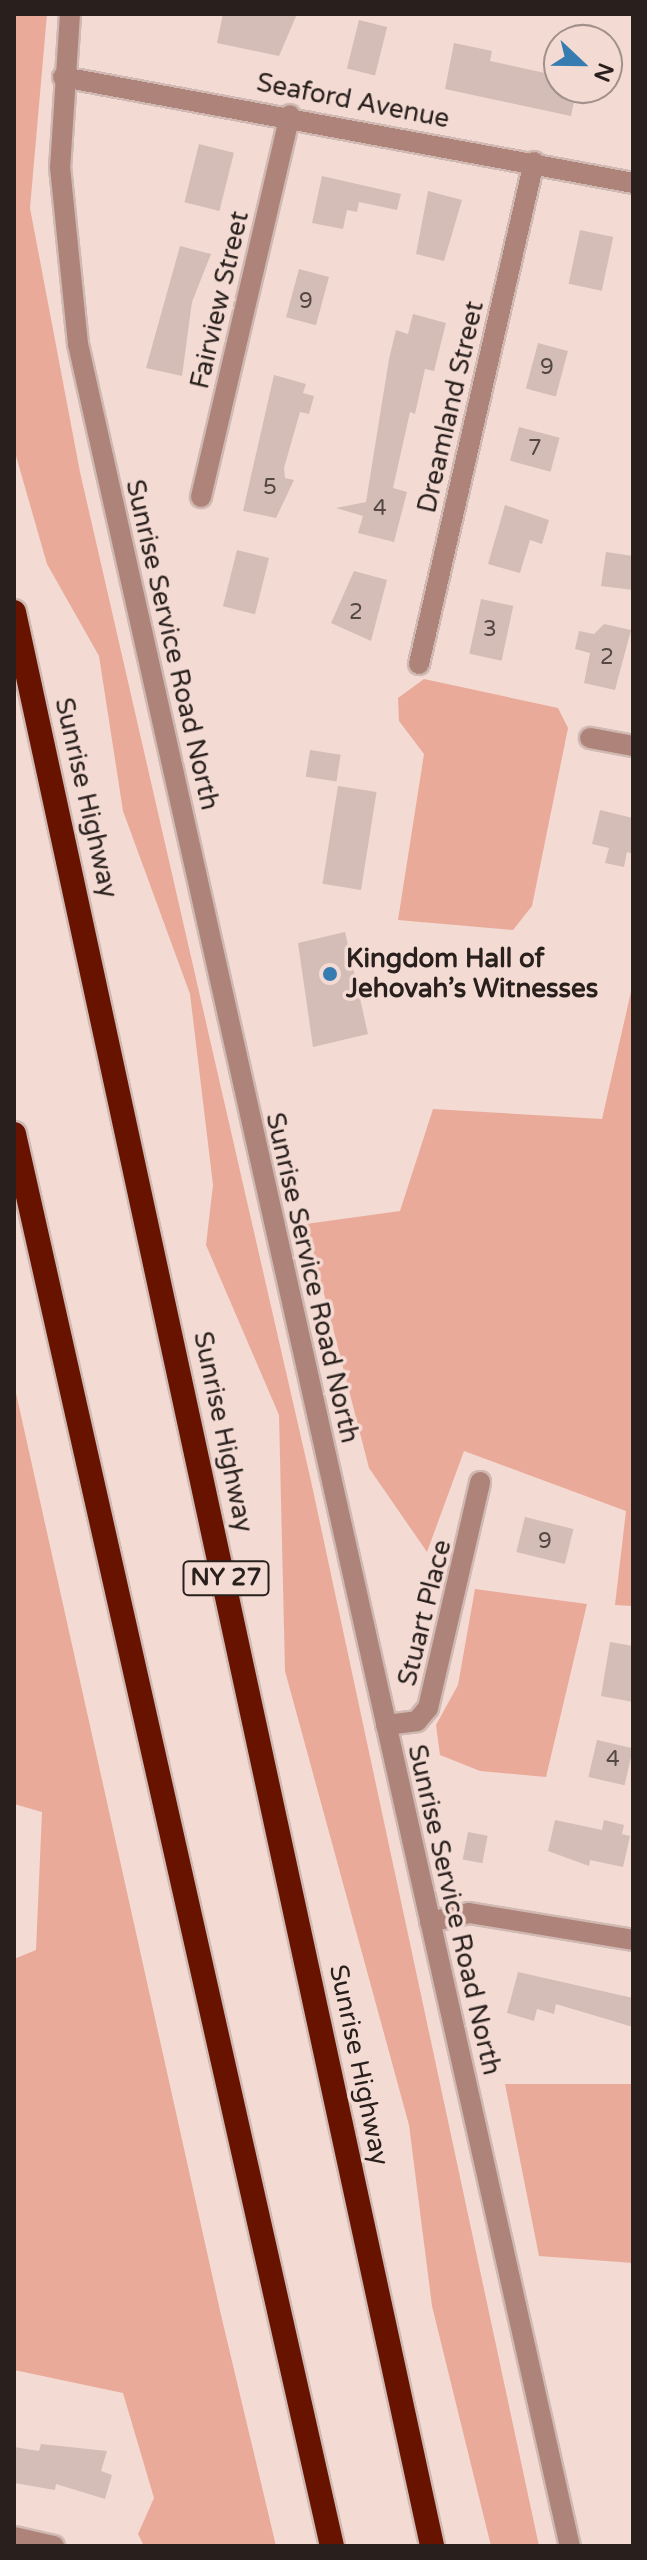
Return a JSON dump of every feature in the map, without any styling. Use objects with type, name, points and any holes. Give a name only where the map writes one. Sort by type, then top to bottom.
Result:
[{"type":"highway","name":"Sunrise Highway","points":[[14,612],[432,2546]]},
{"type":"highway","points":[[14,1134],[332,2546]]},
{"type":"street","name":"Sunrise Service Road North","points":[[70,14],[63,77],[62,215],[78,344],[570,2546]]},
{"type":"street","name":"Seaford Avenue","points":[[63,77],[290,115],[633,183]]},
{"type":"street","name":"Fairview Street","points":[[201,497],[290,115]]},
{"type":"street","name":"Dreamland Street","points":[[419,664],[534,162]]},
{"type":"street","points":[[590,738],[633,746]]},
{"type":"street","name":"Stuart Place","points":[[386,1725],[417,1721],[438,1684],[480,1482]]},
{"type":"street","points":[[430,1922],[469,1913],[633,1940]]},
{"type":"street","points":[[14,2537],[54,2546]]},
{"type":"shaded area","points":[[14,14],[47,14],[30,208],[80,472],[311,1481],[539,2546],[491,2546],[432,2306],[409,2125],[285,1671],[279,1415],[206,1245],[213,1185],[190,994],[123,811],[99,656],[47,564],[14,449]]},
{"type":"shaded area","points":[[424,679],[558,708],[568,728],[532,906],[513,930],[398,920],[424,754],[399,721],[398,698]]},
{"type":"shaded area","points":[[633,983],[633,1606],[615,1605],[626,1511],[464,1451],[427,1552],[369,1468],[306,1224],[400,1211],[433,1109],[602,1119]]},
{"type":"shaded area","points":[[14,1384],[221,2315],[276,2546],[144,2546],[138,2534],[154,2498],[123,2393],[14,2370],[14,1959],[36,1950],[42,1812],[14,1804]]},
{"type":"shaded area","points":[[475,1589],[587,1604],[546,1777],[480,1771],[440,1755],[436,1725],[458,1685]]},
{"type":"shaded area","points":[[505,2084],[633,2084],[633,2263],[539,2256]]},
{"type":"building","points":[[223,14],[297,14],[279,56],[217,43]]},
{"type":"building","points":[[359,20],[387,27],[375,76],[347,69]]},
{"type":"building","points":[[454,43],[492,51],[490,61],[543,73],[543,104],[574,104],[571,116],[445,89]]},
{"type":"building","points":[[199,144],[234,153],[219,211],[184,202]]},
{"type":"building","points":[[322,176],[401,194],[397,210],[359,202],[357,212],[347,210],[343,229],[312,223]]},
{"type":"building","points":[[428,191],[462,200],[444,261],[416,254]]},
{"type":"building","points":[[580,230],[613,237],[602,291],[569,284]]},
{"type":"building","points":[[180,246],[211,254],[192,302],[182,376],[146,368]]},
{"type":"building","points":[[299,269],[329,277],[316,325],[286,317]]},
{"type":"building","points":[[413,314],[446,323],[434,371],[425,369],[415,414],[410,412],[393,488],[407,492],[394,542],[358,533],[363,516],[336,508],[366,502],[396,330],[408,334]]},
{"type":"building","points":[[538,343],[568,351],[556,396],[526,388]]},
{"type":"building","points":[[274,375],[306,384],[303,393],[314,396],[309,414],[300,412],[284,468],[285,478],[294,480],[276,518],[243,511]]},
{"type":"building","points":[[519,427],[560,438],[551,472],[510,461]]},
{"type":"building","points":[[505,505],[549,520],[542,544],[530,540],[520,573],[488,564]]},
{"type":"building","points":[[237,550],[269,558],[255,614],[223,606]]},
{"type":"building","points":[[606,552],[633,556],[633,590],[601,586]]},
{"type":"building","points":[[354,571],[387,580],[371,641],[331,623]]},
{"type":"building","points":[[481,599],[513,606],[502,661],[469,654]]},
{"type":"building","points":[[604,624],[631,630],[615,690],[584,683],[590,653],[575,649],[579,631],[594,634]]},
{"type":"building","points":[[310,750],[341,755],[336,782],[306,777]]},
{"type":"building","points":[[338,786],[377,792],[361,890],[323,884]]},
{"type":"building","points":[[600,810],[633,818],[633,854],[627,852],[624,867],[605,863],[609,848],[592,844]]},
{"type":"building","name":"Kingdom Hall of Jehovah’s Witnesses","points":[[345,932],[368,1034],[313,1047],[298,943]]},
{"type":"building","points":[[525,1517],[574,1529],[565,1564],[516,1552]]},
{"type":"building","points":[[610,1642],[633,1646],[633,1702],[601,1696]]},
{"type":"building","points":[[597,1740],[633,1748],[625,1785],[588,1777]]},
{"type":"building","points":[[555,1820],[602,1830],[604,1820],[624,1825],[622,1834],[630,1836],[623,1867],[590,1860],[589,1866],[548,1851]]},
{"type":"building","points":[[468,1832],[488,1836],[482,1863],[463,1859]]},
{"type":"building","points":[[518,1972],[633,1998],[633,2027],[556,2004],[554,2014],[537,2009],[534,2021],[507,2013]]},
{"type":"building","points":[[41,2444],[107,2451],[101,2471],[112,2475],[105,2499],[56,2484],[55,2490],[14,2483],[14,2447],[39,2451]]},
{"type":"place","name":"Kingdom Hall of Jehovah’s Witnesses","points":[[330,974]]}]
